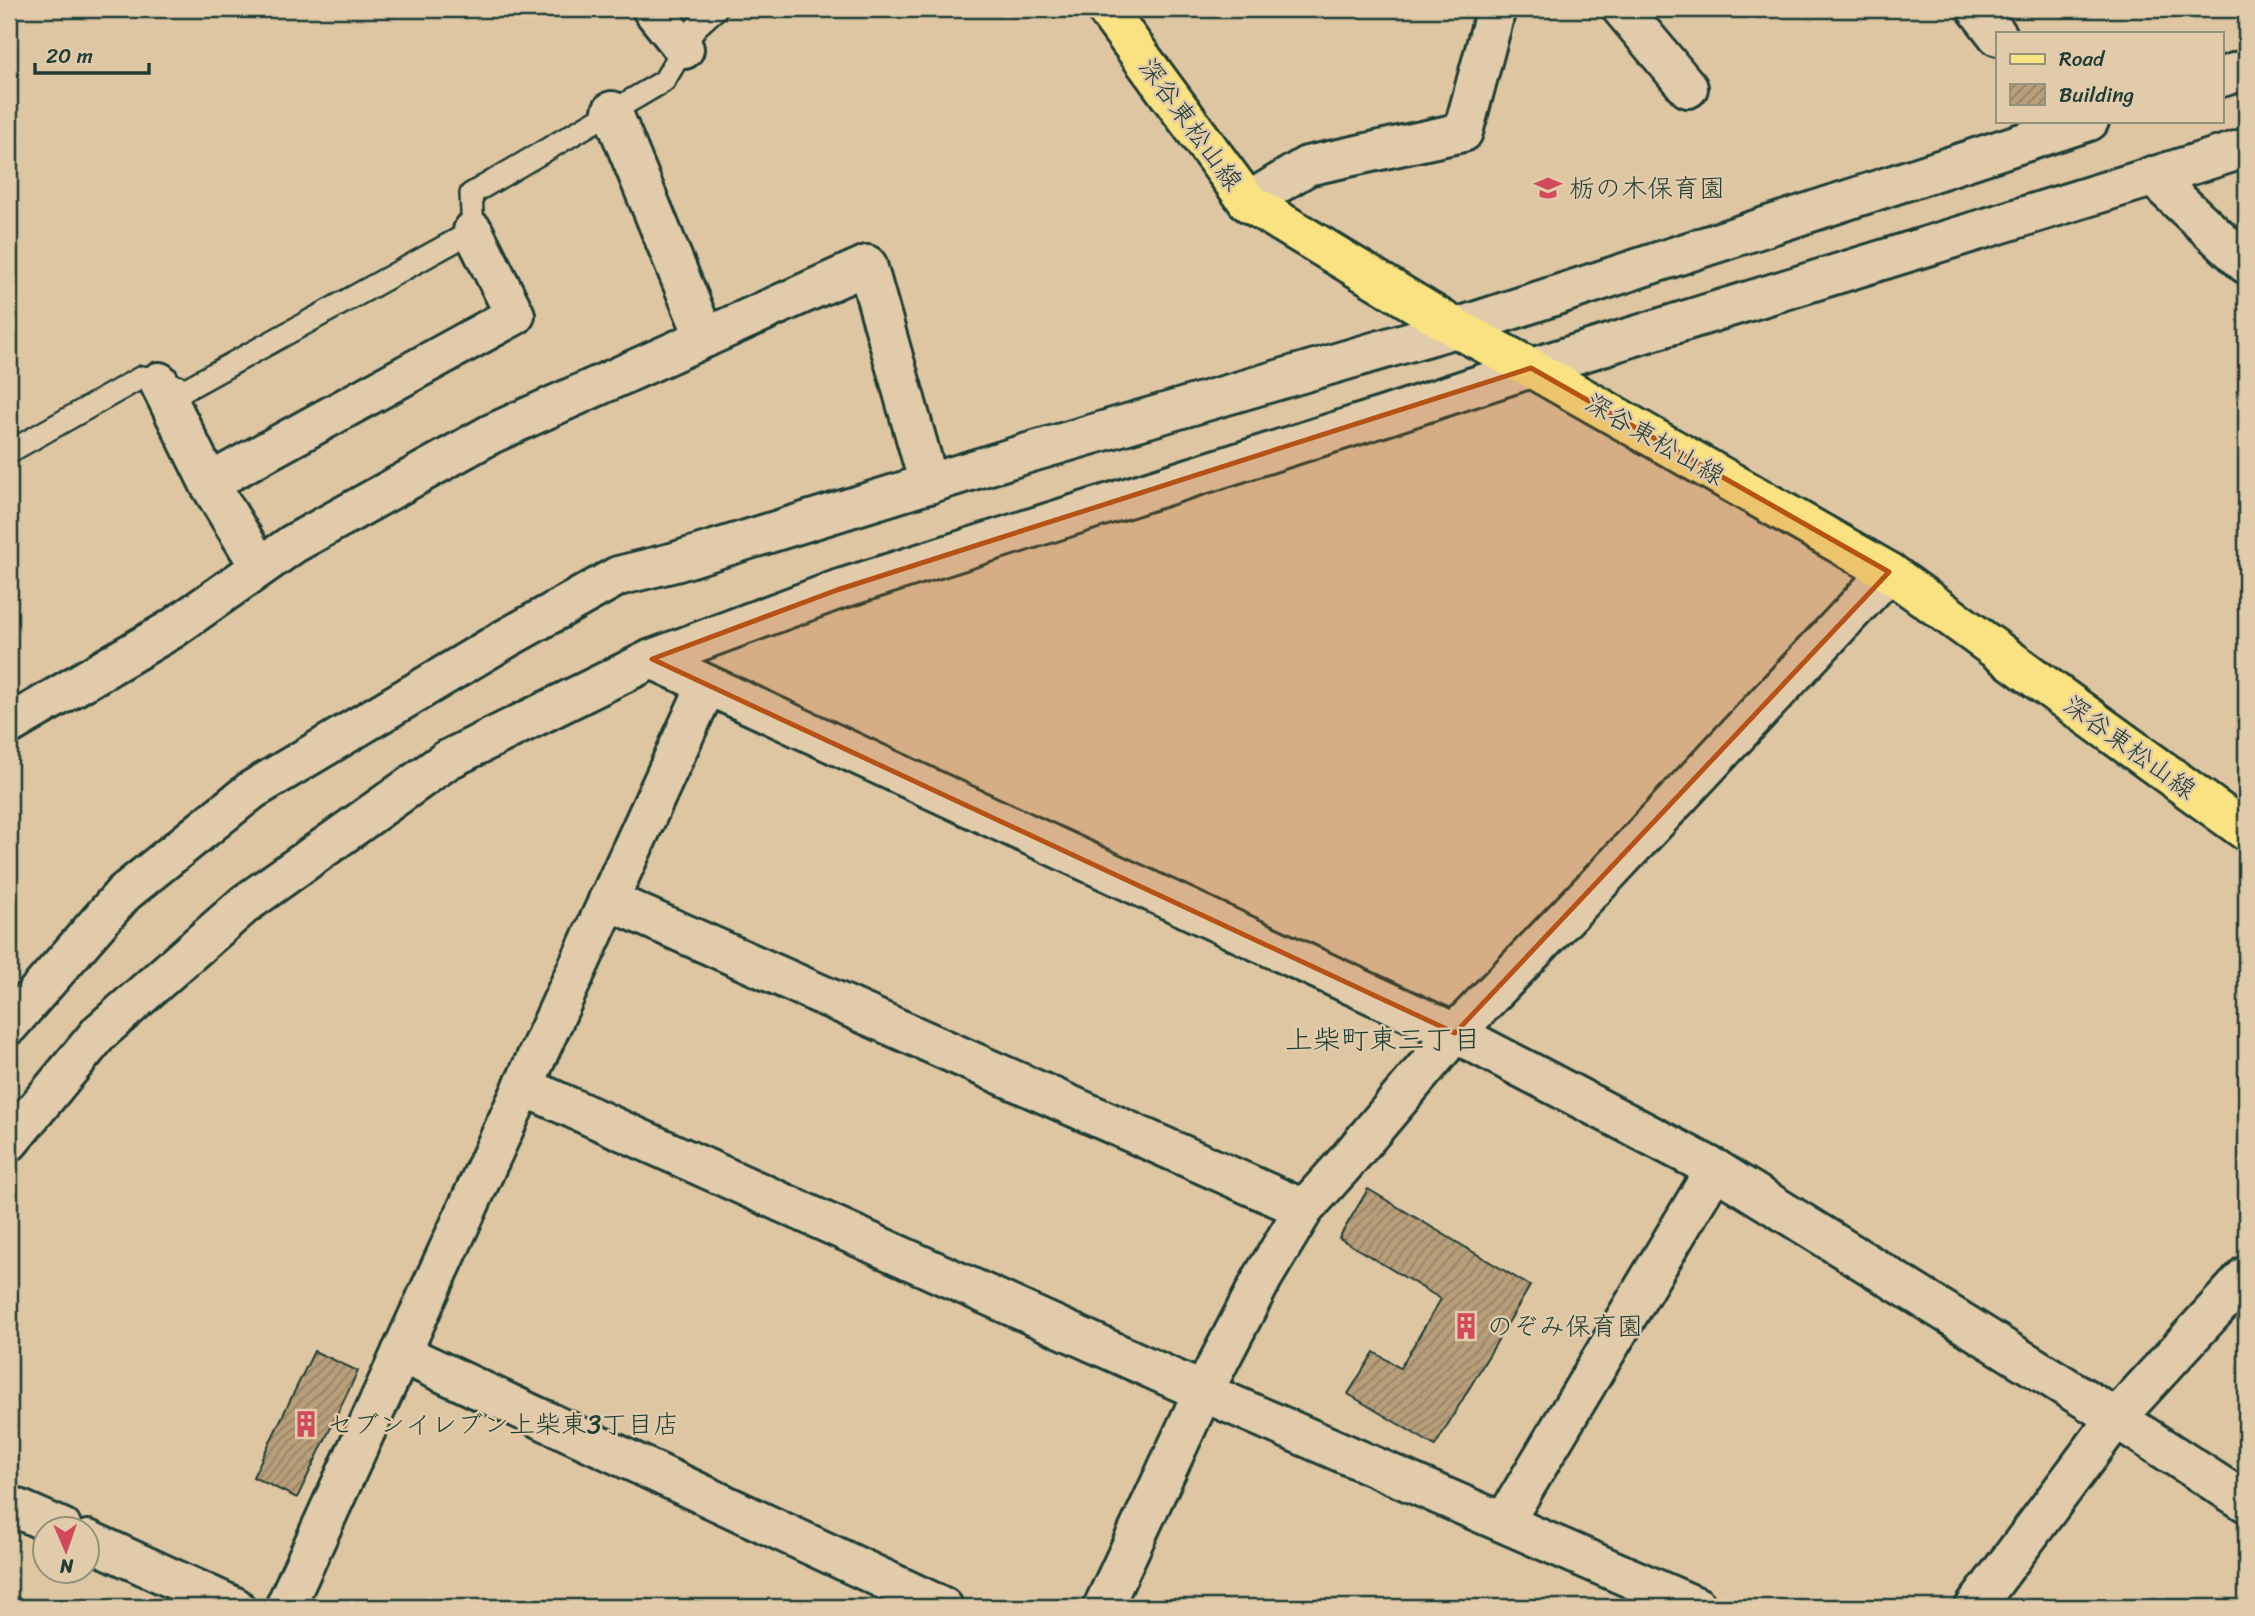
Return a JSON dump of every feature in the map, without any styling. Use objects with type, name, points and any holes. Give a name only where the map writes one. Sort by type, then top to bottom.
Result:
[{"type":"main road","name":"深谷東松山線","points":[[1106,9],[1248,202],[1456,328],[1889,572],[2246,831]]},
{"type":"street","points":[[652,9],[684,48]]},
{"type":"street","points":[[1248,202],[1307,166],[1463,132],[1496,9]]},
{"type":"street","points":[[1622,9],[1688,88]]},
{"type":"street","points":[[1977,9],[1996,33]]},
{"type":"street","points":[[2224,76],[2246,69]]},
{"type":"street","points":[[612,111],[705,338]]},
{"type":"street","points":[[9,1024],[124,893],[252,790],[507,638],[618,576],[675,562],[1041,449],[1456,328],[2073,123]]},
{"type":"street","points":[[9,1142],[100,1032],[246,904],[447,760],[652,659],[837,590],[1531,368],[2246,148]]},
{"type":"street","points":[[2152,176],[2246,264]]},
{"type":"street","points":[[209,482],[515,315],[473,231]]},
{"type":"street","points":[[9,725],[172,629],[293,544],[491,434],[867,265],[929,484]]},
{"type":"street","points":[[159,382],[209,482],[260,567]]},
{"type":"street","points":[[1104,1607],[1203,1392],[1263,1277],[1304,1209],[1455,1033],[1889,572]]},
{"type":"street","points":[[652,659],[1455,1033],[1715,1169],[2246,1502]]},
{"type":"street","points":[[285,1607],[707,685]]},
{"type":"street","points":[[608,900],[1304,1209]]},
{"type":"street","points":[[523,1086],[1203,1392],[1697,1607]]},
{"type":"street","points":[[1504,1522],[1715,1169]]},
{"type":"street","points":[[1975,1607],[2116,1418],[2246,1276]]},
{"type":"street","points":[[401,1353],[943,1607]]},
{"type":"street","points":[[9,1504],[32,1514]]},
{"type":"street","points":[[102,1546],[235,1607]]},
{"type":"lane","points":[[9,452],[142,377],[186,389],[473,231],[471,194],[664,81],[696,27],[716,9]]},
{"type":"highlighted area","points":[[1531,368],[1889,572],[1455,1033],[652,659],[837,590]]},
{"type":"building","name":"のぞみ保育園","points":[[1368,1189],[1530,1286],[1435,1446],[1348,1394],[1374,1352],[1400,1368],[1441,1299],[1339,1238]]},
{"type":"building","name":"セブンイレブン上柴東3丁目店","points":[[314,1351],[358,1371],[297,1498],[253,1477]]},
{"type":"place","name":"栃の木保育園","points":[[1548,188]]},
{"type":"place","name":"のぞみ保育園","points":[[1466,1326]]},
{"type":"place","name":"セブンイレブン上柴東3丁目店","points":[[306,1424]]},
{"type":"district","name":"上柴町東三丁目","points":[[1383,1039]]}]
